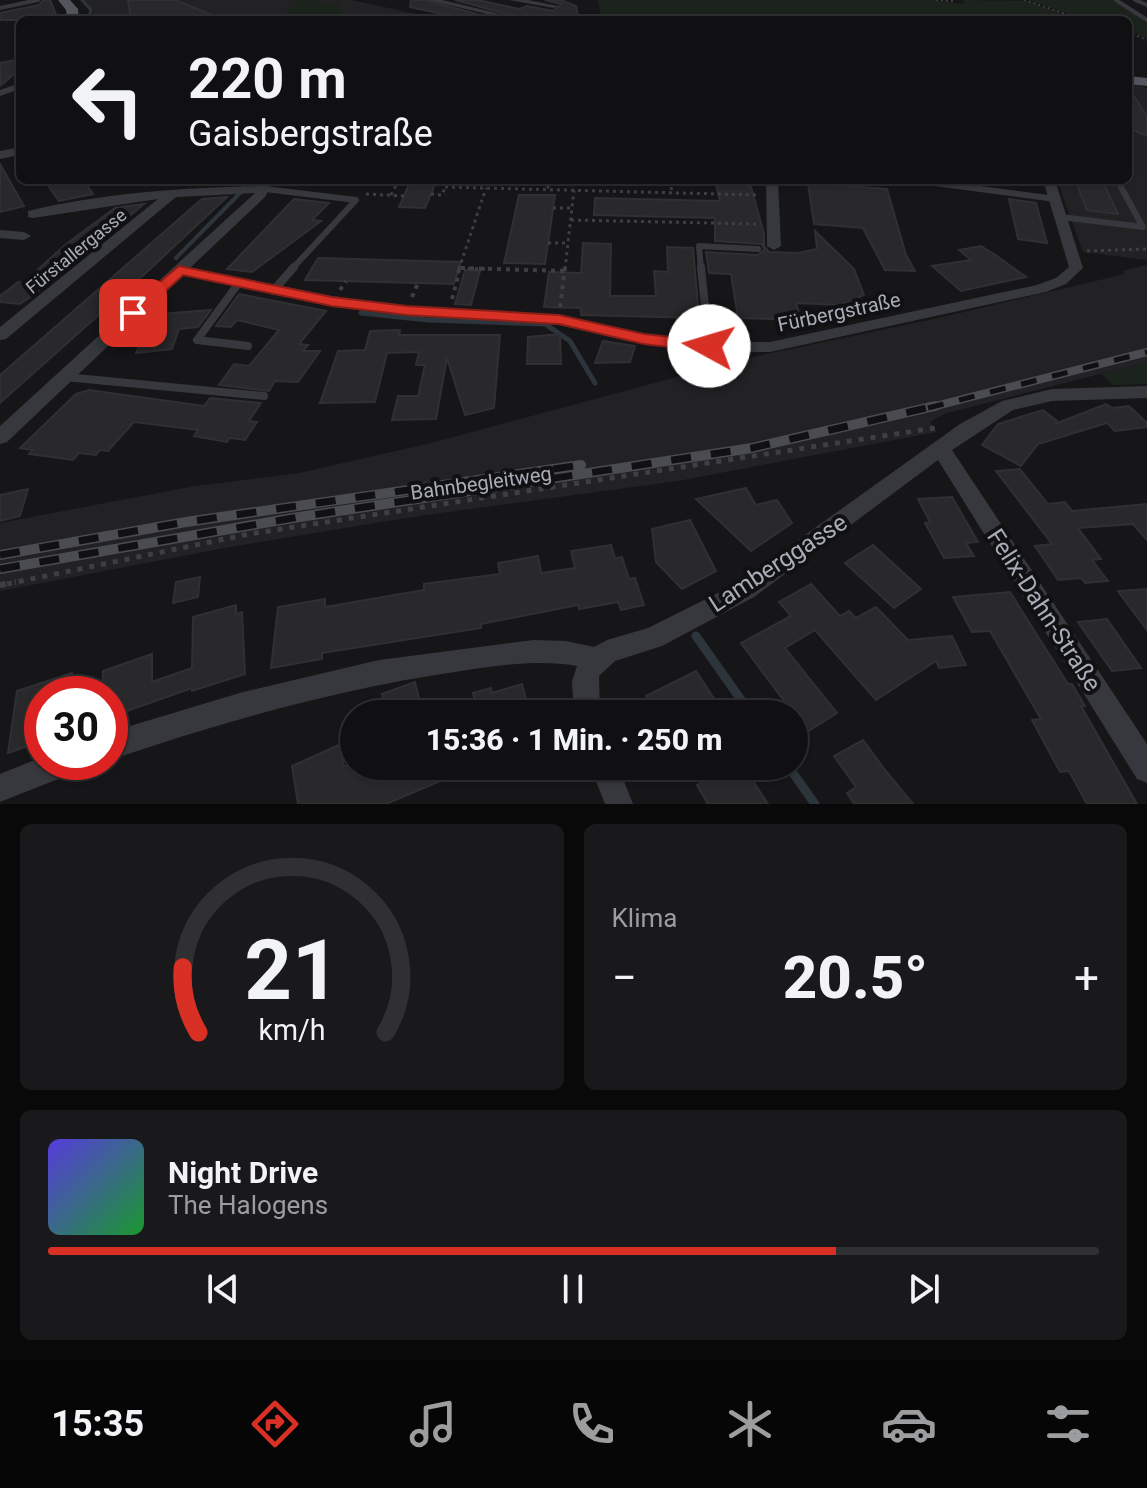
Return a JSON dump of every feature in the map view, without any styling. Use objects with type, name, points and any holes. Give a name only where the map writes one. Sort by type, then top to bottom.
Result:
[{"type":"street","points":[[432,0],[504,16]]},
{"type":"street","points":[[513,0],[554,6]]},
{"type":"street","points":[[0,437],[266,184]]},
{"type":"street","name":"Fürstallergasse","points":[[33,214],[80,203],[266,184]]},
{"type":"street","points":[[772,184],[774,246]]},
{"type":"street","points":[[1050,184],[1072,251]]},
{"type":"street","name":"Fürstallergasse","points":[[0,335],[173,193]]},
{"type":"street","points":[[0,234],[24,236]]},
{"type":"street","name":"Fürbergstraße","points":[[179,270],[273,291],[379,307],[559,320],[644,339],[709,346],[770,347],[1041,289],[1061,281],[1076,268],[1072,251]]},
{"type":"street","name":"Lamberggasse","points":[[597,660],[607,652],[653,638],[746,590],[942,451],[967,429],[1008,405],[1032,398],[1075,393],[1147,392]]},
{"type":"street","name":"Felix-Dahn-Straße","points":[[942,451],[1147,769]]},
{"type":"street","points":[[128,740],[217,710],[409,665],[532,651],[570,651],[597,660],[588,669],[586,700]]},
{"type":"street","points":[[0,788],[24,779]]},
{"type":"street","points":[[610,780],[619,804]]},
{"type":"lane","points":[[0,6],[38,0]]},
{"type":"lane","points":[[1116,0],[1147,20]]},
{"type":"lane","points":[[1135,0],[1147,2]]},
{"type":"lane","points":[[0,6],[11,1]]},
{"type":"lane","points":[[266,184],[356,200],[317,239],[273,291]]},
{"type":"lane","points":[[942,184],[1055,199]]},
{"type":"lane","points":[[1061,217],[1143,227],[1119,184]]},
{"type":"lane","points":[[709,346],[699,246],[758,249]]},
{"type":"lane","points":[[238,284],[197,340],[248,346]]},
{"type":"lane","points":[[64,377],[264,396]]},
{"type":"path","points":[[936,0],[955,1]]},
{"type":"path","points":[[1024,0],[1072,16]]},
{"type":"path","points":[[391,195],[397,184]]},
{"type":"path","points":[[431,194],[442,195],[446,184]]},
{"type":"path","points":[[542,184],[553,190]]},
{"type":"path","points":[[671,184],[672,193]]},
{"type":"path","points":[[445,187],[772,195]]},
{"type":"path","points":[[448,313],[486,188]]},
{"type":"path","points":[[559,320],[574,190]]},
{"type":"path","points":[[356,200],[361,194],[404,196]]},
{"type":"path","points":[[553,208],[572,208]]},
{"type":"path","points":[[622,215],[628,221]]},
{"type":"path","points":[[690,217],[695,223]]},
{"type":"path","points":[[571,220],[773,224]]},
{"type":"path","points":[[548,243],[568,243]]},
{"type":"path","points":[[1072,251],[1147,249]]},
{"type":"path","points":[[459,272],[565,271]]},
{"type":"path","name":"Bahnbegleitweg","points":[[0,585],[264,532],[886,436],[932,426],[967,429]]},
{"type":"shaded area","points":[[84,0],[351,0],[426,16],[90,16],[93,11]]},
{"type":"shaded area","points":[[598,0],[931,0],[965,4],[963,0],[1026,1],[1069,16],[601,16]]},
{"type":"shaded area","points":[[1028,0],[1113,0],[1147,21],[1147,39],[1132,32],[1132,16],[1075,16]]},
{"type":"shaded area","points":[[294,1],[339,2],[343,16],[288,16],[287,7],[294,6]]},
{"type":"shaded area","points":[[1132,84],[1147,88],[1147,260],[1083,252],[1058,184],[1132,184]]},
{"type":"shaded area","points":[[1147,265],[1147,362],[944,414],[930,422],[937,432],[678,481],[419,516],[230,547],[0,591],[0,523],[195,486],[299,473],[431,443],[748,358],[934,319],[1125,274],[1122,271]]},
{"type":"shaded area","points":[[1147,362],[1147,384],[1113,385],[1101,374]]},
{"type":"building","points":[[43,0],[50,0],[56,14],[0,20],[0,13],[39,5]]},
{"type":"building","points":[[128,0],[175,0],[214,16],[130,16]]},
{"type":"building","points":[[411,0],[425,0],[484,16],[452,16],[410,7]]},
{"type":"building","points":[[455,0],[478,0],[519,9],[527,6],[553,11],[561,4],[545,0],[561,0],[576,6],[578,16],[514,16]]},
{"type":"building","points":[[16,60],[16,72],[0,86],[0,63]]},
{"type":"building","points":[[1132,93],[1147,116],[1147,136],[1132,130]]},
{"type":"building","points":[[0,164],[24,206],[0,212]]},
{"type":"building","points":[[47,184],[87,184],[93,194],[59,201]]},
{"type":"building","points":[[409,184],[435,184],[425,208],[399,207]]},
{"type":"building","points":[[716,184],[746,184],[751,187],[764,234],[764,246],[769,252],[798,253],[817,249],[815,231],[854,269],[864,295],[841,305],[796,303],[801,320],[738,318],[731,274],[709,273],[706,252],[758,255],[764,250],[762,244],[715,241],[715,218],[594,215],[595,198],[720,201]]},
{"type":"building","points":[[808,184],[887,189],[906,255],[915,271],[885,270],[863,228],[814,224]]},
{"type":"building","points":[[1077,184],[1104,184],[1118,214],[1087,210]]},
{"type":"building","points":[[519,195],[555,195],[545,264],[504,263]]},
{"type":"building","points":[[227,197],[0,403],[0,375],[202,199]]},
{"type":"building","points":[[294,199],[329,203],[312,220],[321,221],[252,272],[227,269]]},
{"type":"building","points":[[1009,199],[1036,203],[1047,243],[1018,239]]},
{"type":"building","points":[[144,204],[20,304],[0,302],[0,296],[18,282],[23,283],[65,245],[115,208]]},
{"type":"building","points":[[583,243],[611,244],[610,296],[656,296],[654,271],[668,272],[667,247],[693,248],[699,318],[581,315],[581,308],[544,307],[549,272],[581,273]]},
{"type":"building","points":[[981,246],[1026,277],[961,291],[932,266],[971,260],[959,250]]},
{"type":"building","points":[[318,258],[461,262],[454,284],[305,280]]},
{"type":"building","points":[[465,270],[480,271],[471,305],[455,304]]},
{"type":"building","points":[[239,294],[326,311],[299,344],[308,345],[303,351],[320,351],[298,382],[275,381],[269,391],[219,385],[234,364],[249,366],[279,330],[237,320],[231,327],[216,326]]},
{"type":"building","points":[[211,310],[198,327],[179,329],[172,349],[136,353],[146,329],[155,329],[161,314]]},
{"type":"building","points":[[400,330],[399,335],[500,335],[494,408],[465,415],[447,358],[436,419],[392,420],[398,396],[418,396],[425,365],[416,365],[419,352],[387,353],[375,402],[320,403],[338,351],[365,350],[370,331]]},
{"type":"building","points":[[560,334],[561,364],[527,364],[528,337]]},
{"type":"building","points":[[603,341],[635,346],[630,362],[595,363]]},
{"type":"building","points":[[89,390],[204,406],[210,398],[261,403],[249,421],[257,422],[245,440],[230,438],[227,442],[194,436],[198,430],[134,422],[108,451],[100,450],[96,455],[79,453],[73,460],[29,454],[33,450],[20,448],[76,394]]},
{"type":"building","points":[[1106,404],[1112,408],[1129,406],[1147,423],[1147,427],[1115,431],[1107,423],[1038,444],[1021,466],[982,445],[998,424],[1043,410],[1057,421],[1055,424]]},
{"type":"building","points":[[1020,469],[1048,504],[1065,502],[1072,511],[1147,504],[1147,540],[1133,524],[1078,528],[1101,559],[1092,560],[1108,581],[1085,583],[1081,578],[1058,580],[1035,546],[1052,544],[996,471]]},
{"type":"building","points":[[746,488],[756,505],[777,500],[792,523],[751,551],[696,499]]},
{"type":"building","points":[[28,489],[20,516],[0,521],[0,495]]},
{"type":"building","points":[[952,497],[978,542],[966,543],[974,556],[944,558],[925,523],[930,522],[918,499]]},
{"type":"building","points":[[690,520],[716,571],[682,589],[656,562],[652,529]]},
{"type":"building","points":[[611,545],[615,558],[622,557],[629,579],[635,578],[644,605],[621,610],[618,602],[579,609],[578,605],[481,624],[481,628],[322,653],[322,659],[271,668],[278,607],[325,599],[325,607],[424,590],[424,584],[500,574],[498,563],[538,556],[541,573],[575,568],[571,551]]},
{"type":"building","points":[[873,545],[921,589],[894,608],[845,563]]},
{"type":"building","points":[[200,577],[198,597],[173,603],[176,582]]},
{"type":"building","points":[[811,584],[840,616],[849,611],[856,618],[876,607],[908,640],[952,636],[966,665],[939,668],[936,661],[876,700],[815,630],[785,648],[837,713],[808,731],[808,700],[783,700],[741,643],[791,616],[779,602]]},
{"type":"building","points":[[1147,589],[1147,630],[1118,591]]},
{"type":"building","points":[[1010,592],[1068,684],[1072,684],[1085,706],[1081,706],[1137,804],[1087,804],[1069,771],[1060,772],[1032,720],[1041,719],[990,631],[972,632],[953,597]]},
{"type":"building","points":[[236,605],[236,614],[242,612],[245,674],[192,691],[192,688],[128,711],[128,676],[103,676],[103,671],[152,654],[152,682],[192,668],[193,617]]},
{"type":"building","points":[[1107,619],[1141,668],[1112,671],[1078,622]]},
{"type":"building","points":[[696,671],[715,700],[648,700],[646,696]]},
{"type":"building","points":[[415,682],[419,700],[383,700],[382,694]]},
{"type":"building","points":[[522,684],[526,700],[475,700],[473,693],[491,688],[492,693]]},
{"type":"building","points":[[24,689],[24,747],[8,753],[17,691]]},
{"type":"building","points":[[863,740],[913,804],[854,804],[847,793],[856,787],[834,756]]},
{"type":"building","points":[[339,745],[340,780],[443,780],[386,804],[298,804],[292,766]]},
{"type":"building","points":[[705,780],[752,780],[768,804],[708,804],[697,785]]},
{"type":"waterway","points":[[82,0],[91,10],[89,16]]},
{"type":"waterway","points":[[176,258],[241,192]]},
{"type":"waterway","points":[[361,313],[428,320],[545,324],[570,341],[595,383]]},
{"type":"waterway","points":[[696,636],[741,700]]},
{"type":"waterway","points":[[798,780],[815,804]]},
{"type":"railway","points":[[928,408],[1147,352]]},
{"type":"railway","points":[[0,569],[293,518],[752,448],[935,406]]},
{"type":"railway","points":[[0,555],[186,522],[581,465]]},
{"type":"route","points":[[133,313],[179,270],[332,301],[407,311],[559,320],[644,339],[709,346]]}]
